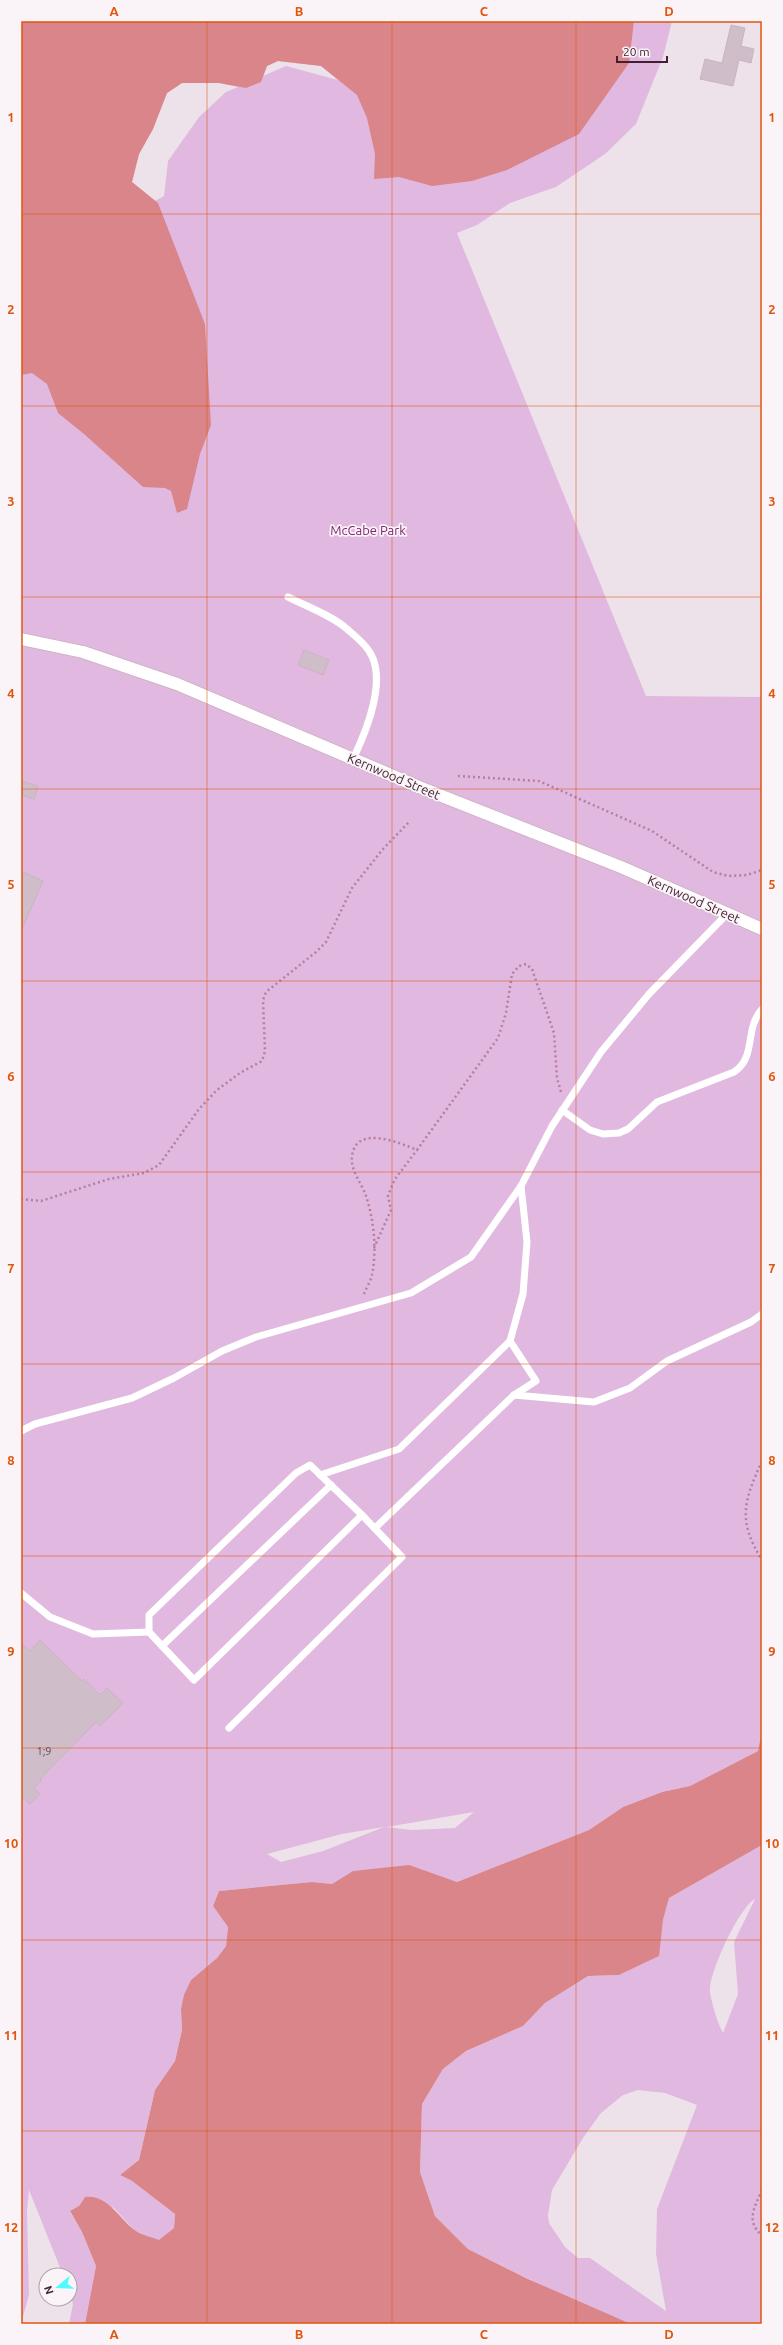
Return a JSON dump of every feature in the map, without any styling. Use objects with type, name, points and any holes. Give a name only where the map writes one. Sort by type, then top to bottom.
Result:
[{"type":"main road","name":"Kernwood Street","points":[[21,639],[83,652],[177,684],[419,787],[621,867],[762,929]]},
{"type":"lane","points":[[288,597],[347,628],[369,652],[376,674],[372,708],[366,733],[353,759]]},
{"type":"lane","points":[[21,1431],[34,1424],[132,1398],[174,1378],[222,1352],[256,1337],[411,1293],[471,1257],[521,1186],[552,1126],[601,1052],[649,994],[727,914]]},
{"type":"lane","points":[[562,1110],[590,1130],[603,1134],[619,1133],[628,1129],[657,1102],[734,1072],[743,1066],[747,1058],[754,1023],[762,1009]]},
{"type":"lane","points":[[320,1475],[399,1449],[510,1341],[523,1294],[527,1250],[521,1186]]},
{"type":"lane","points":[[514,1395],[594,1402],[630,1388],[668,1361],[751,1322],[762,1314]]},
{"type":"lane","points":[[376,1528],[514,1395],[536,1381],[510,1341]]},
{"type":"lane","points":[[229,1728],[402,1557],[376,1528],[310,1465],[296,1473],[149,1614],[149,1632],[194,1680],[362,1515]]},
{"type":"lane","points":[[162,1646],[331,1485]]},
{"type":"lane","points":[[21,1593],[50,1617],[93,1634],[149,1632]]},
{"type":"path","points":[[458,776],[539,781],[652,830],[713,872],[728,876],[746,875],[762,870]]},
{"type":"path","points":[[21,1199],[41,1201],[109,1179],[144,1173],[159,1165],[199,1109],[217,1090],[240,1073],[262,1061],[265,1051],[263,1006],[266,992],[316,952],[326,942],[352,888],[383,849],[410,821]]},
{"type":"path","points":[[374,1248],[391,1210],[388,1196],[395,1179],[498,1038],[506,1013],[512,974],[519,966],[526,964],[532,969],[554,1033],[557,1078],[563,1097],[562,1110]]},
{"type":"path","points":[[358,1308],[372,1276],[374,1248],[366,1197],[353,1168],[352,1155],[359,1142],[373,1137],[387,1139],[417,1150]]},
{"type":"path","points":[[762,1461],[747,1494],[746,1527],[762,1560]]},
{"type":"path","points":[[762,2190],[752,2215],[752,2224],[762,2236]]},
{"type":"green space","name":"McCabe Park","points":[[369,21],[672,21],[663,57],[636,124],[605,154],[556,187],[510,203],[477,225],[457,233],[646,696],[762,697],[762,1730],[758,1751],[690,1786],[662,1792],[623,1807],[589,1830],[457,1882],[438,1876],[375,1869],[353,1871],[332,1884],[312,1882],[219,1891],[213,1906],[228,1927],[226,1946],[217,1958],[191,1980],[181,2009],[182,2030],[175,2061],[155,2090],[139,2160],[120,2175],[132,2181],[175,2214],[174,2228],[159,2241],[135,2231],[114,2208],[85,2197],[79,2206],[70,2212],[82,2232],[96,2266],[85,2324],[69,2324],[72,2307],[78,2307],[78,2267],[60,2267],[29,2190],[27,2211],[29,2295],[21,2324],[21,137],[181,84],[167,93],[153,129],[139,154],[132,182],[155,201],[164,196],[168,161],[199,117],[226,92],[238,87],[219,83],[183,83]],"holes":[[[278,61],[321,66],[338,80],[286,66],[263,76],[267,66]],[[474,1812],[455,1828],[412,1830],[387,1827]],[[384,1827],[323,1851],[281,1862],[267,1854],[342,1834]]]},
{"type":"green space","points":[[762,1845],[762,2324],[631,2324],[578,2303],[468,2249],[435,2216],[420,2172],[422,2104],[443,2069],[466,2051],[523,2026],[545,2003],[588,1976],[619,1975],[658,1956],[663,1920],[669,1898]],"holes":[[[755,1899],[734,1942],[738,1994],[723,2033],[712,2002],[710,1992],[711,1983],[714,1971],[726,1941],[741,1914]],[[638,2090],[665,2093],[697,2105],[657,2209],[656,2254],[666,2311],[590,2258],[578,2258],[565,2247],[549,2223],[548,2215],[552,2190],[583,2138],[601,2113],[623,2095]]]},
{"type":"shaded area","points":[[21,21],[634,21],[629,63],[579,134],[507,170],[472,181],[432,186],[399,177],[374,179],[375,154],[367,118],[357,95],[321,66],[278,61],[267,66],[261,82],[246,88],[219,83],[182,83],[167,93],[153,129],[139,154],[132,182],[158,203],[205,324],[211,425],[200,454],[187,509],[177,513],[171,491],[165,488],[143,487],[84,434],[58,413],[47,384],[32,373],[21,375]]},
{"type":"shaded area","points":[[762,1730],[762,1845],[669,1898],[663,1920],[659,1956],[619,1975],[588,1976],[545,2003],[523,2026],[466,2051],[443,2069],[422,2104],[420,2172],[435,2216],[468,2249],[528,2279],[631,2324],[85,2324],[96,2266],[82,2232],[70,2211],[79,2206],[85,2197],[93,2197],[107,2204],[130,2226],[144,2235],[159,2240],[174,2228],[175,2214],[132,2181],[120,2175],[139,2160],[155,2090],[175,2061],[182,2030],[181,2009],[184,1995],[191,1980],[217,1958],[226,1946],[228,1927],[213,1906],[219,1891],[312,1882],[332,1884],[353,1871],[409,1865],[457,1882],[589,1830],[623,1807],[662,1792],[690,1786],[758,1751]]},
{"type":"building","points":[[731,25],[745,28],[741,46],[754,49],[751,63],[739,60],[733,86],[700,79],[705,59],[722,63]]},
{"type":"building","points":[[304,650],[329,660],[323,675],[298,665]]},
{"type":"building","points":[[21,781],[38,786],[34,799],[21,795]]},
{"type":"building","points":[[21,871],[43,881],[21,931]]},
{"type":"building","points":[[40,1640],[82,1681],[84,1679],[100,1695],[107,1688],[123,1703],[100,1726],[96,1722],[40,1779],[42,1780],[34,1788],[40,1794],[30,1804],[24,1798],[21,1801],[21,1643],[30,1651]]}]
